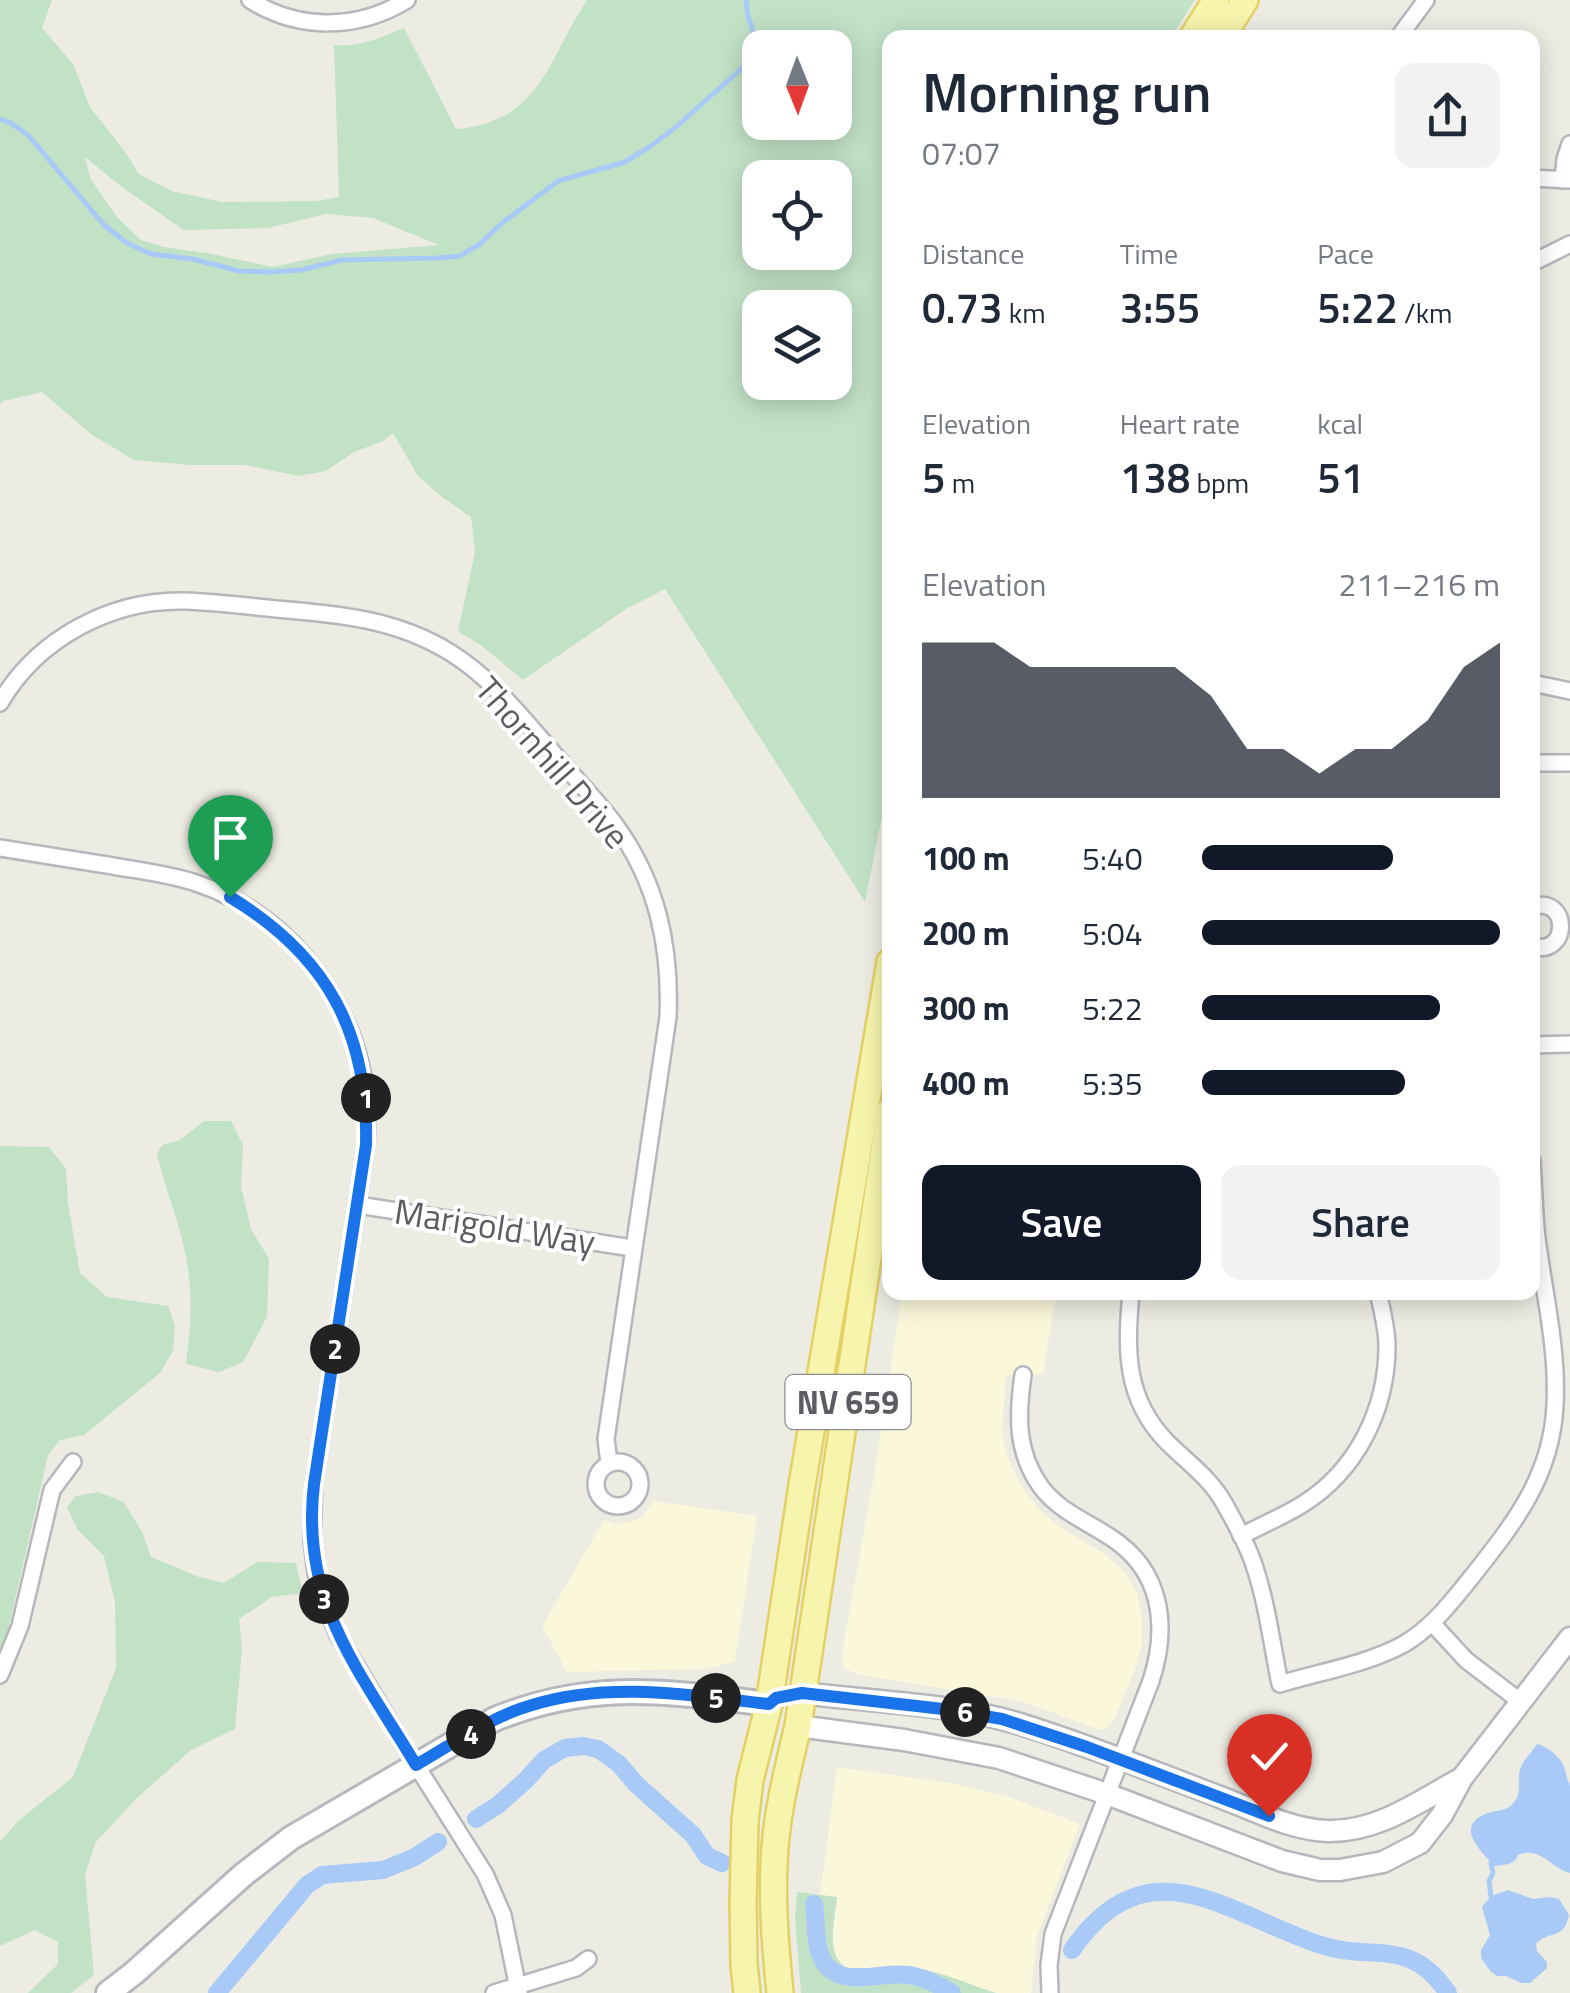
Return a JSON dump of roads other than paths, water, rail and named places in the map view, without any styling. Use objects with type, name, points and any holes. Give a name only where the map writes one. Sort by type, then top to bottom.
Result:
[{"type":"main road","points":[[1197,30],[1216,0]]},
{"type":"main road","points":[[1226,30],[1245,0]]},
{"type":"main road","name":"NV 659","points":[[747,1993],[743,1903],[750,1780],[769,1704],[882,1009]]},
{"type":"main road","name":"NV 659","points":[[780,1993],[774,1864],[780,1806],[798,1726],[882,1164]]},
{"type":"main road","points":[[108,1993],[291,1838],[496,1719],[530,1705],[600,1692],[644,1692],[769,1704],[776,1698],[802,1693]]},
{"type":"main road","points":[[769,1704],[773,1714],[798,1726]]},
{"type":"street","points":[[250,0],[286,18],[336,24],[383,13],[407,0]]},
{"type":"street","points":[[1404,30],[1426,0]]},
{"type":"street","points":[[1540,178],[1566,180],[1565,159],[1570,144]]},
{"type":"street","points":[[1540,259],[1570,244]]},
{"type":"street","name":"Thornhill Drive","points":[[0,702],[46,649],[94,619],[124,608],[184,601],[356,616],[420,636],[478,672],[500,692],[613,823],[648,881],[660,916],[668,966],[668,1017],[606,1439],[609,1463]]},
{"type":"street","points":[[1540,685],[1570,692]]},
{"type":"street","points":[[1540,763],[1570,763]]},
{"type":"street","points":[[0,848],[168,875],[230,897],[286,936],[326,984],[342,1014],[363,1078],[366,1145],[311,1509],[316,1574],[338,1635],[485,1874],[508,1935],[518,1990]]},
{"type":"street","points":[[1540,905],[1550,906],[1562,915],[1564,922],[1557,943],[1540,949]]},
{"type":"street","points":[[1540,1045],[1570,1044]]},
{"type":"street","name":"Marigold Way","points":[[358,1205],[632,1248]]},
{"type":"street","points":[[1130,1300],[1127,1354],[1139,1401],[1165,1440],[1206,1478],[1241,1536],[1259,1582],[1280,1684],[1384,1653],[1432,1623],[1515,1522],[1530,1497],[1551,1438],[1555,1407],[1555,1371],[1540,1250]]},
{"type":"street","points":[[1241,1536],[1325,1488],[1362,1444],[1382,1392],[1386,1363],[1388,1344],[1380,1300]]},
{"type":"street","points":[[1023,1376],[1019,1429],[1033,1474],[1064,1510],[1108,1536],[1135,1558],[1158,1603],[1160,1650],[1054,1934],[1050,1993]]},
{"type":"street","points":[[0,1675],[20,1626],[52,1490],[73,1462]]},
{"type":"street","points":[[1432,1623],[1466,1660],[1521,1702]]},
{"type":"street","points":[[798,1726],[919,1742],[999,1758],[1107,1794],[1282,1861],[1320,1870],[1340,1870],[1383,1862],[1420,1842],[1442,1815],[1462,1778],[1570,1638]]},
{"type":"street","points":[[802,1693],[1002,1719],[1293,1824],[1329,1831],[1379,1824],[1462,1778]]},
{"type":"street","points":[[494,1993],[518,1990],[588,1960]]},
{"type":"water","points":[[1537,1744],[1560,1760],[1570,1785],[1570,1873],[1531,1853],[1495,1866],[1477,1846],[1471,1831],[1478,1818],[1513,1804],[1521,1767]]},
{"type":"water","points":[[1508,1890],[1533,1899],[1559,1899],[1569,1915],[1560,1932],[1536,1944],[1547,1968],[1530,1983],[1497,1976],[1481,1958],[1490,1935],[1482,1907],[1491,1896]]},
{"type":"waterway","points":[[0,119],[28,135],[104,225],[127,243],[151,254],[193,259],[239,271],[269,272],[301,270],[342,260],[460,256],[558,181],[625,162],[651,146],[750,61],[757,42],[746,0]]},
{"type":"waterway","points":[[476,1819],[498,1805],[544,1760],[565,1748],[583,1746],[598,1749],[619,1764],[693,1835],[707,1856],[722,1863]]},
{"type":"waterway","points":[[217,1993],[307,1885],[322,1875],[383,1870],[438,1842]]},
{"type":"waterway","points":[[1491,1863],[1491,1896]]},
{"type":"waterway","points":[[1072,1950],[1100,1917],[1129,1899],[1159,1892],[1189,1895],[1318,1944],[1404,1957],[1433,1975],[1448,1993]]},
{"type":"waterway","points":[[814,1904],[819,1951],[834,1972],[857,1977],[914,1976],[952,1993]]}]
